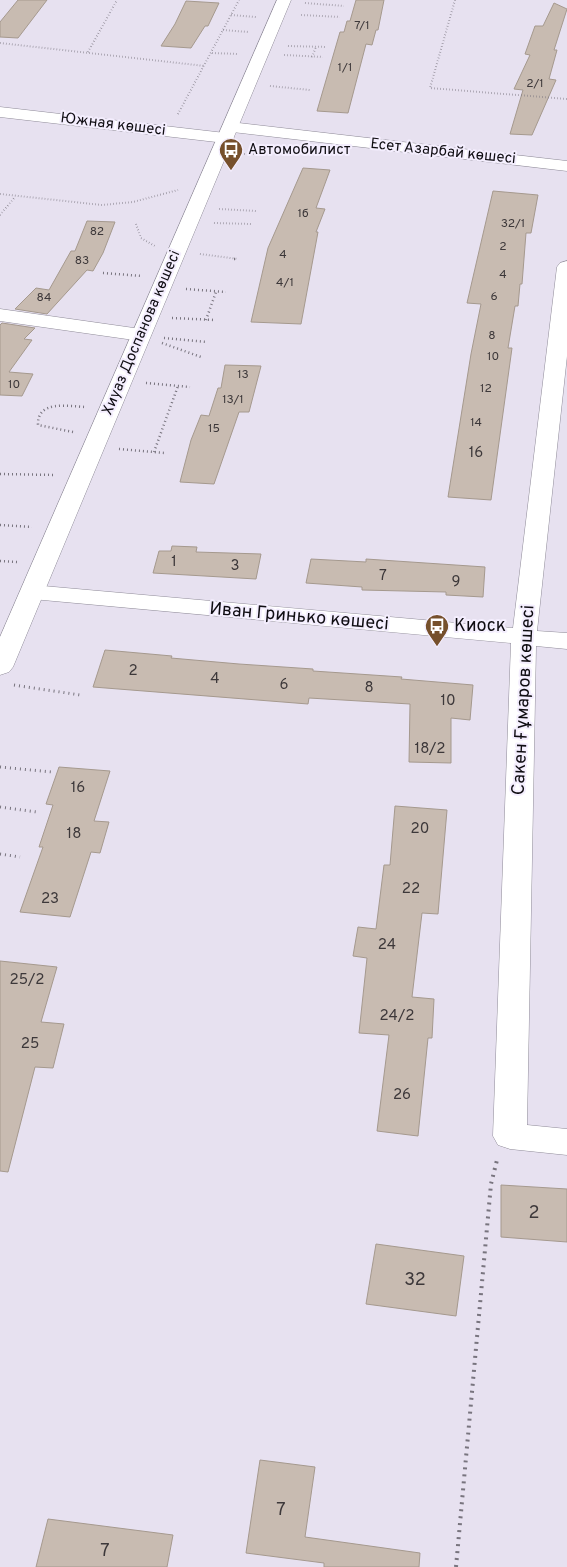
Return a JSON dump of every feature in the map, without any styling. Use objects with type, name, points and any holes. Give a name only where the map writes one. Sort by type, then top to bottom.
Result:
[{"type":"street","name":"Хиуаз Доспанова көшесі","points":[[4,676],[32,592],[282,5]]},
{"type":"street","name":"Южная көшесі","points":[[0,112],[228,133]]},
{"type":"street","name":"Есет Азарбай көшесі","points":[[228,133],[567,166]]},
{"type":"street","name":"Сакен Ғұмаров көшесі","points":[[510,1136],[524,638],[567,267]]},
{"type":"street","points":[[0,314],[145,326]]},
{"type":"street","name":"Иван Гринько көшесі","points":[[32,592],[567,641]]},
{"type":"street","points":[[510,1136],[567,1142]]},
{"type":"path","points":[[88,52],[116,0]]},
{"type":"path","points":[[178,114],[239,0]]},
{"type":"path","points":[[455,0],[430,88],[567,99]]},
{"type":"path","points":[[282,5],[344,6]]},
{"type":"path","points":[[282,5],[340,17]]},
{"type":"path","points":[[0,43],[205,66]]},
{"type":"path","points":[[312,57],[316,47]]},
{"type":"path","points":[[263,49],[327,47]]},
{"type":"path","points":[[263,49],[323,57]]},
{"type":"path","points":[[248,84],[310,90]]},
{"type":"path","points":[[0,194],[86,205],[120,204],[207,181]]},
{"type":"path","points":[[0,215],[16,196]]},
{"type":"path","points":[[193,215],[256,211]]},
{"type":"path","points":[[193,215],[251,224]]},
{"type":"path","points":[[136,224],[138,236],[142,241],[161,248],[238,259]]},
{"type":"path","points":[[103,273],[129,274],[163,284],[226,292]]},
{"type":"path","points":[[206,320],[216,292]]},
{"type":"path","points":[[145,326],[215,320]]},
{"type":"path","points":[[145,326],[207,342]]},
{"type":"path","points":[[145,326],[202,357]]},
{"type":"path","points":[[122,380],[190,387]]},
{"type":"path","points":[[154,452],[178,386]]},
{"type":"path","points":[[110,408],[48,406],[41,411],[37,420],[38,425],[46,428],[96,442],[166,453]]},
{"type":"path","points":[[0,474],[82,475]]},
{"type":"path","points":[[4,676],[80,695]]},
{"type":"path","points":[[0,767],[52,772]]},
{"type":"path","points":[[0,807],[37,812]]},
{"type":"path","points":[[0,854],[20,857]]},
{"type":"path","points":[[456,1567],[491,1184],[497,1160],[510,1136]]},
{"type":"building","points":[[18,0],[47,0],[18,38],[0,37],[0,22]]},
{"type":"building","points":[[356,0],[384,0],[378,30],[376,30],[372,45],[366,44],[348,113],[317,111],[340,32],[344,32],[347,21],[350,21]]},
{"type":"building","points":[[186,1],[219,3],[208,26],[205,26],[191,48],[161,46],[175,24]]},
{"type":"building","points":[[554,3],[567,9],[554,50],[557,50],[549,79],[556,80],[532,135],[510,134],[523,90],[514,89],[530,55],[525,54],[535,26],[543,26]]},
{"type":"building","points":[[303,168],[330,170],[316,208],[325,209],[316,232],[318,232],[301,324],[251,322],[268,248]]},
{"type":"building","points":[[493,191],[538,195],[531,233],[526,233],[522,284],[520,284],[518,306],[515,306],[508,348],[512,348],[491,500],[448,497],[481,304],[467,303]]},
{"type":"building","points":[[87,221],[115,222],[103,253],[93,271],[87,270],[47,314],[15,309],[36,288],[49,290],[71,251],[75,251]]},
{"type":"building","points":[[2,323],[35,328],[24,339],[32,340],[9,372],[33,374],[22,396],[0,395],[0,325]]},
{"type":"building","points":[[225,365],[261,366],[249,412],[239,412],[214,484],[180,482],[191,440],[201,415],[209,416],[218,388],[221,388]]},
{"type":"building","points":[[172,546],[197,547],[196,552],[261,554],[256,579],[153,573],[159,551],[171,551]]},
{"type":"building","points":[[311,559],[366,562],[366,559],[485,567],[483,597],[446,595],[446,592],[362,590],[362,587],[306,583]]},
{"type":"building","points":[[105,650],[172,656],[171,658],[313,669],[313,671],[402,677],[401,679],[473,685],[470,720],[451,718],[451,763],[409,762],[410,704],[309,698],[308,704],[93,687]]},
{"type":"building","points":[[59,767],[110,771],[94,821],[109,822],[100,853],[91,852],[70,917],[20,912],[43,847],[39,847],[53,805],[46,804]]},
{"type":"building","points":[[395,806],[447,810],[438,914],[422,913],[412,997],[434,999],[432,1038],[428,1038],[418,1136],[377,1131],[389,1035],[359,1033],[367,958],[353,956],[358,927],[376,929],[384,865],[390,865]]},
{"type":"building","points":[[0,961],[57,967],[41,1022],[64,1024],[53,1068],[35,1067],[8,1172],[0,1171]]},
{"type":"building","points":[[501,1185],[567,1189],[567,1242],[501,1237]]},
{"type":"building","points":[[376,1244],[464,1256],[456,1316],[366,1304]]},
{"type":"building","points":[[260,1460],[315,1467],[305,1537],[420,1553],[419,1567],[324,1567],[324,1563],[246,1553]]},
{"type":"building","points":[[48,1519],[173,1535],[167,1567],[36,1567]]},
{"type":"place","name":"Автомобилист","points":[[231,171]]},
{"type":"place","name":"Киоск","points":[[437,647]]}]
